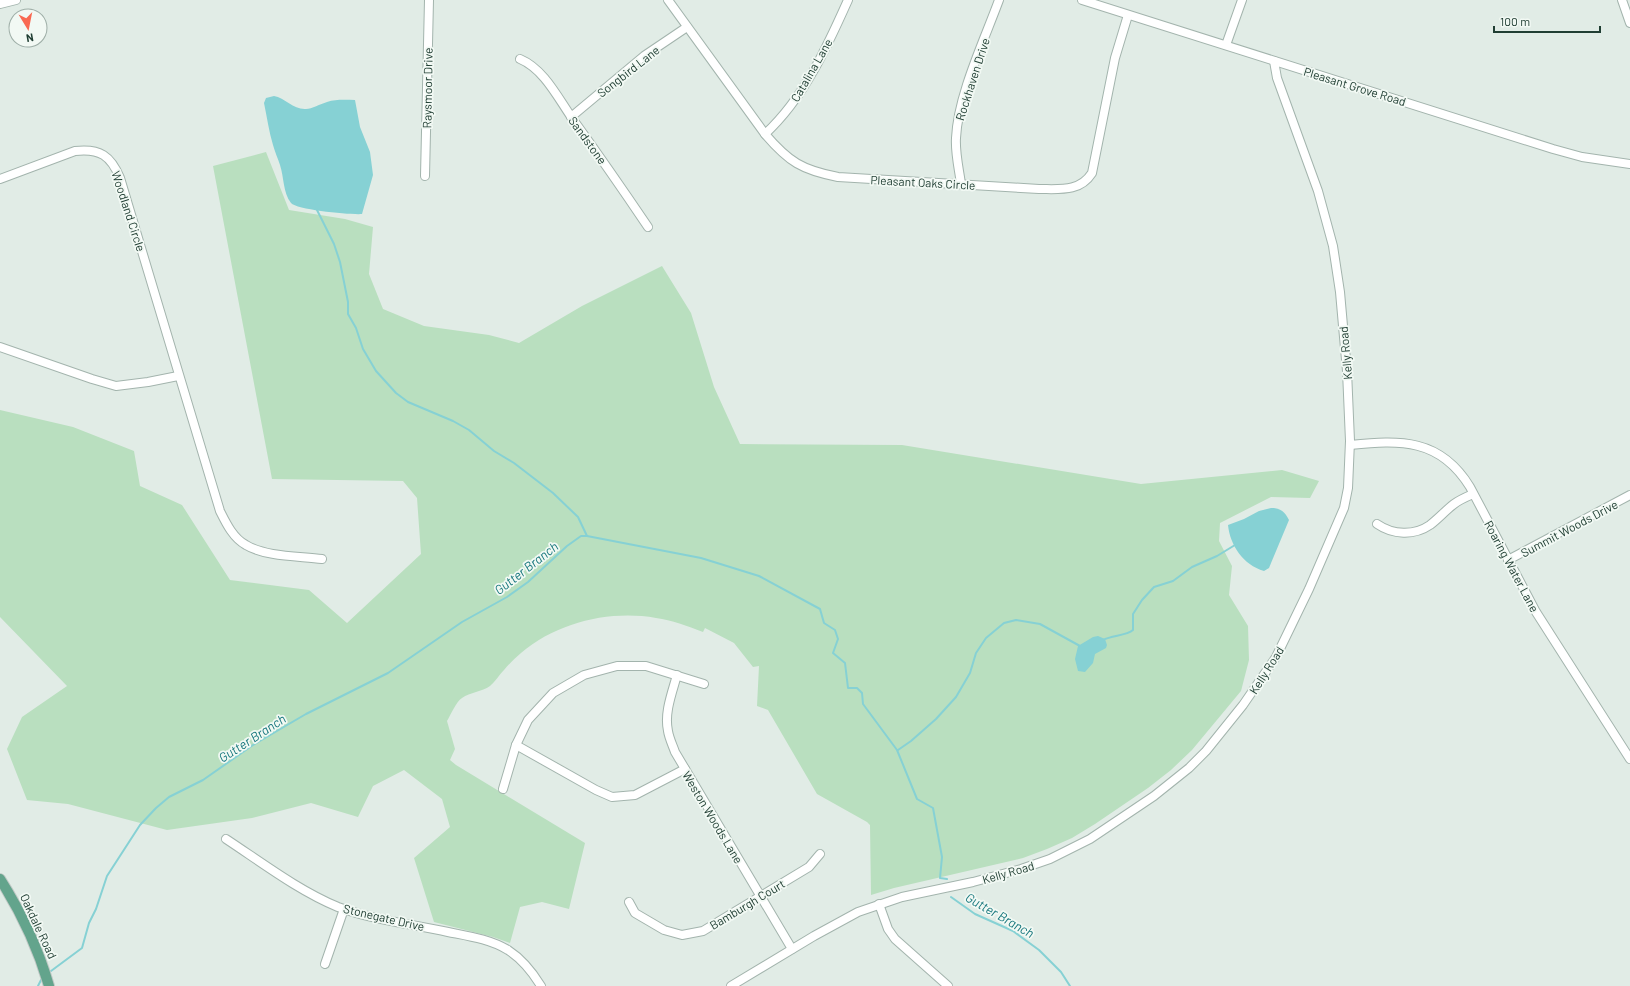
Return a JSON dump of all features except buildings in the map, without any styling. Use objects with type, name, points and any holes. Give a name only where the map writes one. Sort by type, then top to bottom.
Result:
[{"type":"main road","name":"Oakdale Road","points":[[0,879],[26,925],[44,967],[49,986]]},
{"type":"street","points":[[0,4],[16,0]]},
{"type":"street","name":"Raysmoor Drive","points":[[425,176],[429,0]]},
{"type":"street","name":"Pleasant Oaks Circle","points":[[668,0],[765,134],[779,150],[801,166],[822,174],[858,179],[1064,189],[1078,186],[1092,173],[1115,58],[1128,14]]},
{"type":"street","name":"Catalina Lane","points":[[765,134],[788,109],[809,77],[848,0]]},
{"type":"street","name":"Rockhaven Drive","points":[[961,184],[956,148],[958,122],[966,90],[999,0]]},
{"type":"street","name":"Pleasant Grove Road","points":[[1082,0],[1553,149],[1582,157],[1630,164]]},
{"type":"street","points":[[1226,46],[1242,0]]},
{"type":"street","points":[[1622,0],[1630,23]]},
{"type":"street","name":"Songbird Lane","points":[[571,116],[644,56],[687,27]]},
{"type":"street","name":"Sandstone","points":[[520,59],[527,62],[535,69],[549,86],[614,176],[648,227]]},
{"type":"street","name":"Kelly Road","points":[[731,986],[840,921],[879,904],[992,877],[1050,859],[1090,839],[1118,822],[1160,792],[1189,768],[1206,751],[1243,705],[1263,677],[1290,631],[1344,508],[1348,488],[1350,445],[1347,371],[1340,292],[1333,246],[1318,191],[1277,78],[1274,61]]},
{"type":"street","name":"Woodland Circle","points":[[0,179],[75,151],[95,151],[102,154],[112,162],[120,178],[178,376],[220,511],[226,524],[246,545],[257,550],[322,559]]},
{"type":"street","points":[[0,347],[116,386],[178,376]]},
{"type":"street","name":"Roaring Water Lane","points":[[1350,445],[1391,442],[1407,443],[1422,447],[1443,458],[1456,468],[1473,494],[1536,612],[1630,759]]},
{"type":"street","points":[[1377,524],[1387,530],[1398,533],[1415,532],[1430,525],[1454,504],[1473,494]]},
{"type":"street","name":"Summit Woods Drive","points":[[1508,560],[1629,498]]},
{"type":"street","points":[[503,789],[516,745],[528,720],[553,692],[584,675],[617,666],[646,666],[704,684]]},
{"type":"street","name":"Weston Woods Lane","points":[[677,675],[668,705],[667,720],[668,731],[675,752],[792,949]]},
{"type":"street","points":[[516,745],[596,790],[612,796],[635,796],[685,769]]},
{"type":"street","name":"Stonegate Drive","points":[[226,839],[304,890],[344,909],[369,916],[469,936],[493,943],[515,956],[535,976],[541,986]]},
{"type":"street","name":"Bamburgh Court","points":[[629,902],[635,913],[664,930],[682,935],[703,930],[761,897],[809,867],[820,854]]},
{"type":"street","points":[[879,904],[888,929],[895,939],[948,986]]},
{"type":"street","points":[[325,964],[344,909]]},
{"type":"green space","points":[[266,152],[289,210],[345,219],[373,227],[369,274],[383,309],[424,326],[489,335],[519,343],[582,306],[662,266],[691,313],[714,387],[740,444],[902,445],[1141,484],[1282,470],[1319,481],[1310,498],[1271,497],[1220,523],[1219,541],[1232,566],[1229,595],[1248,626],[1249,660],[1241,691],[1192,750],[1171,770],[1148,788],[1072,838],[1023,858],[894,888],[871,895],[870,825],[817,794],[768,710],[757,706],[759,666],[753,667],[734,643],[705,628],[703,632],[668,620],[639,616],[603,617],[568,626],[551,633],[521,653],[490,686],[462,698],[456,705],[447,721],[455,749],[450,760],[585,843],[569,909],[542,902],[520,907],[510,943],[493,937],[434,922],[414,858],[450,827],[442,799],[404,770],[373,786],[358,817],[311,803],[252,818],[167,830],[68,804],[27,800],[7,749],[22,717],[67,686],[0,617],[0,410],[73,427],[134,451],[140,486],[182,505],[230,580],[309,590],[347,623],[421,554],[417,498],[403,481],[272,479],[213,166]]},
{"type":"water","points":[[274,96],[302,109],[311,108],[334,100],[355,100],[360,127],[370,152],[373,175],[362,214],[337,213],[303,208],[295,206],[288,199],[272,140],[264,103],[266,98]]},
{"type":"water","points":[[1271,508],[1282,511],[1289,520],[1269,568],[1264,571],[1250,564],[1239,553],[1232,540],[1228,525],[1259,511]]},
{"type":"water","points":[[1098,636],[1105,639],[1107,645],[1106,648],[1095,654],[1093,663],[1085,672],[1078,671],[1075,659],[1078,646],[1093,637]]},
{"type":"waterway","points":[[316,208],[334,244],[340,262],[348,302],[348,314],[356,328],[363,349],[376,371],[396,393],[408,402],[453,421],[469,430],[494,451],[514,463],[553,493],[578,517],[587,536]]},
{"type":"waterway","name":"Gutter Branch","points":[[51,971],[82,948],[89,923],[96,909],[107,876],[140,825],[169,797],[203,780],[253,745],[306,714],[388,673],[462,622],[507,597],[528,582],[567,546],[581,536],[701,558],[759,576],[820,609],[824,623],[835,630],[838,639],[833,653],[845,663],[848,688],[857,688],[862,693],[863,704],[897,750],[917,799],[933,808],[942,857],[940,878],[947,879]]},
{"type":"waterway","points":[[1103,640],[1133,630],[1133,614],[1142,600],[1154,587],[1173,581],[1192,567],[1217,556],[1235,545]]},
{"type":"waterway","points":[[898,750],[911,741],[936,719],[956,697],[970,673],[976,653],[986,638],[1004,623],[1016,620],[1040,624],[1080,646]]},
{"type":"waterway","name":"Gutter Branch","points":[[951,897],[975,914],[1013,931],[1039,950],[1061,972],[1070,986]]},
{"type":"waterway","name":"Gutter Branch","points":[[38,986],[41,980]]}]
